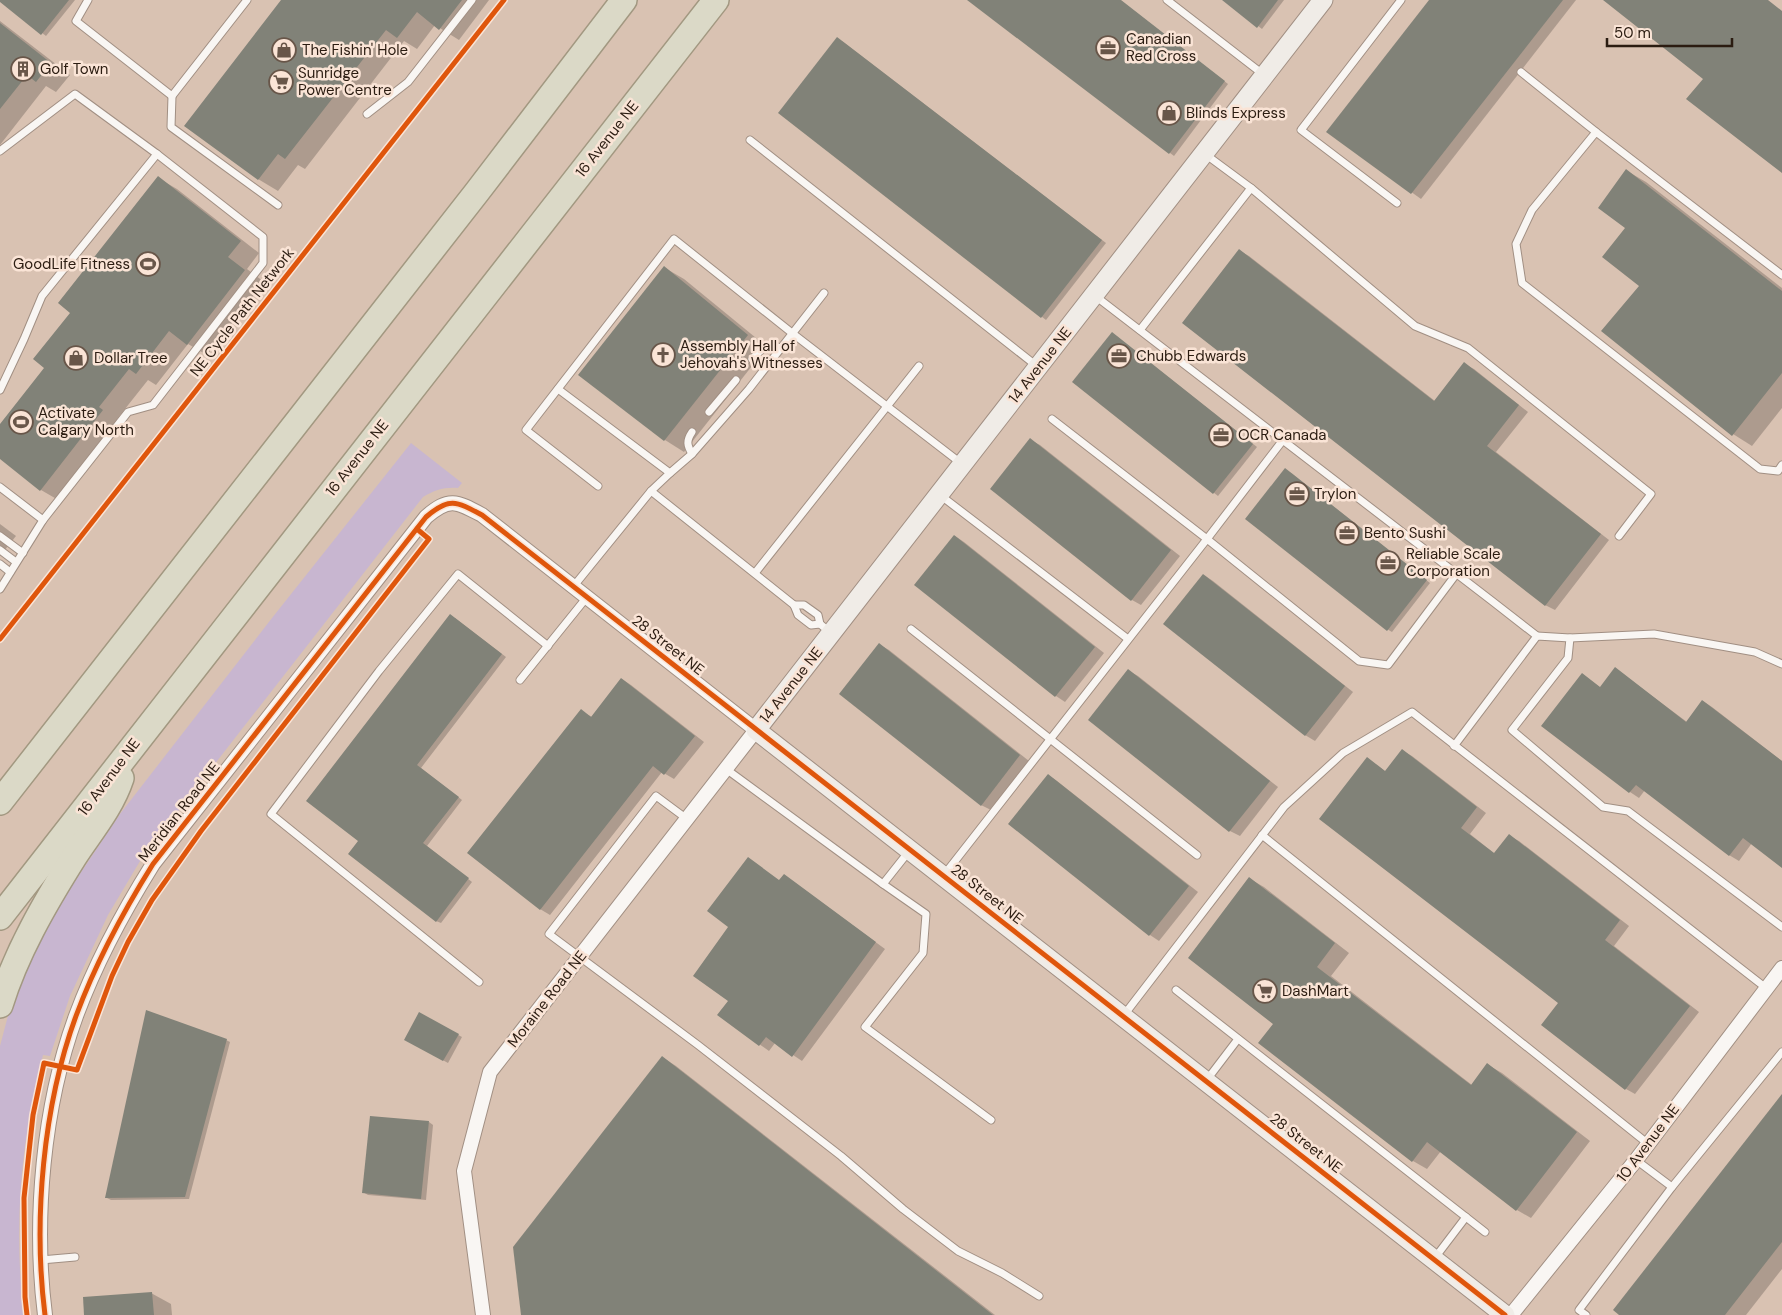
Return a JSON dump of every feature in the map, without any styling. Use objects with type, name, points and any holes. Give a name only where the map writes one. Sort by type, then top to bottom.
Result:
[{"type":"highway","points":[[0,802],[624,0]]},
{"type":"highway","name":"16 Avenue NE","points":[[0,917],[76,821],[133,744],[716,0]]},
{"type":"highway","points":[[0,792],[66,719]]},
{"type":"highway","points":[[0,1004],[22,950],[50,896],[100,821],[116,792],[133,744]]},
{"type":"street","name":"14 Avenue NE","points":[[756,730],[826,629],[939,495],[1323,0]]},
{"type":"street","name":"28 Street NE","points":[[448,502],[464,505],[482,515],[1505,1315]]},
{"type":"street","name":"Meridian Road NE","points":[[44,1315],[41,1211],[45,1148],[60,1066],[76,1016],[99,961],[127,907],[153,864],[426,517],[438,506],[448,502]]},
{"type":"street","name":"Moraine Road NE","points":[[483,1315],[464,1171],[490,1072],[756,730]]},
{"type":"street","name":"10 Avenue NE","points":[[1511,1315],[1636,1160],[1647,1143],[1782,968]]},
{"type":"lane","points":[[88,0],[76,21],[172,96]]},
{"type":"lane","points":[[247,0],[172,96],[171,127],[278,205]]},
{"type":"lane","points":[[367,114],[408,82],[472,0]]},
{"type":"lane","points":[[1167,0],[1264,76]]},
{"type":"lane","points":[[1396,203],[1301,130],[1401,0]]},
{"type":"lane","points":[[1521,72],[1782,275]]},
{"type":"lane","points":[[0,151],[75,94],[157,154],[263,237],[262,263],[154,405],[128,412],[43,520],[0,589]]},
{"type":"lane","points":[[1596,132],[1532,210],[1516,244],[1522,283],[1760,469],[1778,471],[1782,465]]},
{"type":"lane","points":[[750,140],[1038,367]]},
{"type":"lane","points":[[1204,153],[1251,188],[1416,326],[1468,348],[1652,494],[1620,536]]},
{"type":"lane","points":[[0,390],[42,296],[157,154]]},
{"type":"lane","points":[[1140,330],[1251,188]]},
{"type":"lane","points":[[598,486],[526,430],[674,238],[792,333],[962,464]]},
{"type":"lane","points":[[573,587],[651,492],[692,454],[749,389],[824,293]]},
{"type":"lane","points":[[1094,295],[1537,636],[1570,638],[1654,634],[1756,652],[1782,664]]},
{"type":"lane","points":[[752,359],[768,345],[780,348]]},
{"type":"lane","points":[[755,574],[919,366]]},
{"type":"lane","points":[[709,412],[736,380]]},
{"type":"lane","points":[[558,389],[670,473]]},
{"type":"lane","points":[[1052,419],[1207,539],[1359,661],[1388,665],[1457,573]]},
{"type":"lane","points":[[692,432],[688,440],[688,446],[692,454]]},
{"type":"lane","points":[[943,876],[1283,440]]},
{"type":"lane","points":[[0,487],[43,520]]},
{"type":"lane","points":[[651,492],[794,605],[798,615],[811,625],[826,629]]},
{"type":"lane","points":[[939,495],[1128,639]]},
{"type":"lane","points":[[0,536],[22,553]]},
{"type":"lane","points":[[0,550],[16,562]]},
{"type":"lane","points":[[0,564],[10,572]]},
{"type":"lane","points":[[478,982],[270,814],[378,672],[458,574],[548,646]]},
{"type":"lane","points":[[520,680],[587,597]]},
{"type":"lane","points":[[794,605],[804,604],[818,615],[826,629]]},
{"type":"lane","points":[[912,628],[1197,856]]},
{"type":"lane","points":[[1454,746],[1537,636]]},
{"type":"lane","points":[[1570,638],[1568,658],[1512,730],[1603,808],[1628,811],[1782,927]]},
{"type":"lane","points":[[1123,1016],[1284,807],[1343,753],[1412,712],[1766,988]]},
{"type":"lane","points":[[726,770],[926,914],[923,953],[865,1027],[991,1120]]},
{"type":"lane","points":[[687,819],[656,796],[549,934],[841,1156],[903,1209],[958,1251],[1002,1273],[1039,1296]]},
{"type":"lane","points":[[1262,835],[1647,1143]]},
{"type":"lane","points":[[883,884],[910,850]]},
{"type":"lane","points":[[1176,990],[1485,1232]]},
{"type":"lane","points":[[1206,1082],[1238,1039]]},
{"type":"lane","points":[[1586,1315],[1579,1310],[1672,1187],[1782,1052]]},
{"type":"lane","points":[[1636,1160],[1672,1187]]},
{"type":"lane","points":[[1433,1259],[1466,1217]]},
{"type":"lane","points":[[41,1260],[75,1257]]},
{"type":"shaded area","points":[[411,443],[462,483],[458,488],[448,488],[432,492],[423,497],[143,856],[108,915],[70,996],[50,1056],[43,1055],[29,1119],[21,1184],[19,1249],[24,1315],[0,1315],[0,1046],[9,1012],[47,923],[120,814]]},
{"type":"building","points":[[0,0],[69,0],[41,35],[0,2]]},
{"type":"building","name":"Sunridge Power Centre","points":[[281,0],[462,0],[439,30],[417,12],[397,38],[386,30],[285,159],[278,154],[258,180],[184,126]]},
{"type":"building","points":[[967,0],[1121,0],[1225,81],[1169,154]]},
{"type":"building","points":[[1222,0],[1278,0],[1257,28]]},
{"type":"building","points":[[1429,0],[1563,0],[1411,194],[1326,132]]},
{"type":"building","points":[[1603,0],[1768,0],[1782,11],[1782,173],[1686,99],[1703,79]]},
{"type":"building","name":"Golf Town","points":[[0,23],[51,63],[36,82],[27,75],[0,109]]},
{"type":"building","points":[[837,37],[1102,240],[1041,318],[778,113]]},
{"type":"building","points":[[1626,169],[1782,291],[1782,373],[1732,436],[1601,331],[1639,286],[1602,257],[1625,228],[1598,208]]},
{"type":"building","points":[[158,176],[241,241],[228,257],[245,270],[187,345],[169,331],[136,374],[129,369],[99,407],[103,410],[40,491],[0,459],[0,424],[44,368],[33,359],[70,313],[58,303]]},
{"type":"building","points":[[1239,249],[1434,401],[1464,362],[1519,405],[1487,446],[1601,534],[1545,606],[1182,323]]},
{"type":"building","name":"Assembly Hall of Jehovah's Witnesses","points":[[664,266],[748,335],[664,441],[578,375]]},
{"type":"building","points":[[1112,332],[1253,444],[1213,494],[1072,382]]},
{"type":"building","points":[[1030,438],[1171,550],[1131,601],[990,489]]},
{"type":"building","points":[[1285,468],[1427,580],[1387,631],[1245,519]]},
{"type":"building","points":[[954,535],[1095,647],[1055,697],[914,585]]},
{"type":"building","points":[[1203,574],[1345,686],[1305,736],[1163,624]]},
{"type":"building","points":[[450,614],[502,654],[417,765],[459,797],[423,843],[469,878],[436,922],[348,854],[358,841],[306,801]]},
{"type":"building","points":[[879,643],[1020,755],[981,806],[839,694]]},
{"type":"building","points":[[1615,667],[1686,722],[1702,700],[1782,761],[1782,868],[1743,838],[1729,856],[1636,785],[1629,793],[1541,726],[1582,673],[1600,687]]},
{"type":"building","points":[[1128,669],[1270,781],[1229,832],[1088,720]]},
{"type":"building","points":[[621,678],[695,736],[664,775],[653,766],[540,910],[467,853],[581,709],[591,717]]},
{"type":"building","points":[[1402,749],[1477,807],[1461,828],[1494,853],[1509,834],[1620,920],[1605,940],[1690,1006],[1625,1090],[1541,1025],[1558,1003],[1319,819],[1367,757],[1385,771]]},
{"type":"building","points":[[1048,774],[1189,886],[1149,936],[1008,824]]},
{"type":"building","points":[[748,857],[779,880],[784,874],[876,942],[792,1057],[766,1037],[759,1046],[717,1015],[728,1001],[693,976],[728,927],[707,911]]},
{"type":"building","points":[[1249,877],[1335,943],[1317,967],[1471,1085],[1487,1063],[1577,1132],[1516,1211],[1427,1142],[1412,1162],[1258,1043],[1273,1024],[1188,958]]},
{"type":"building","points":[[146,1010],[227,1039],[185,1197],[105,1198]]},
{"type":"building","points":[[419,1012],[459,1034],[443,1061],[404,1040]]},
{"type":"building","points":[[662,1056],[993,1315],[521,1315],[513,1247]]},
{"type":"building","points":[[1782,1094],[1782,1242],[1725,1315],[1619,1315],[1613,1310]]},
{"type":"building","points":[[370,1116],[429,1121],[421,1199],[362,1193]]},
{"type":"building","points":[[152,1292],[154,1315],[84,1315],[83,1297]]},
{"type":"cycle path","name":"NE Cycle Path Network","points":[[0,639],[504,0]]},
{"type":"cycle path","points":[[45,1315],[40,1241],[41,1202],[49,1125],[56,1087],[76,1016],[92,976],[111,938],[153,864],[426,517],[441,506],[453,503],[482,515],[1505,1315]]},
{"type":"cycle path","points":[[27,1315],[25,1297],[24,1198],[33,1115],[44,1063],[77,1070],[112,976],[128,942],[152,900],[201,831],[429,539],[417,529]]},
{"type":"place","name":"Canadian Red Cross","points":[[1108,48]]},
{"type":"place","name":"The Fishin' Hole","points":[[284,50]]},
{"type":"place","name":"Golf Town","points":[[23,69]]},
{"type":"place","name":"Sunridge Power Centre","points":[[281,82]]},
{"type":"place","name":"Blinds Express","points":[[1169,113]]},
{"type":"place","name":"GoodLife Fitness","points":[[148,264]]},
{"type":"place","name":"Assembly Hall of Jehovah's Witnesses","points":[[663,355]]},
{"type":"place","name":"Chubb Edwards","points":[[1119,356]]},
{"type":"place","name":"Dollar Tree","points":[[76,358]]},
{"type":"place","name":"Activate Calgary North","points":[[21,422]]},
{"type":"place","name":"OCR Canada","points":[[1221,435]]},
{"type":"place","name":"Trylon","points":[[1297,494]]},
{"type":"place","name":"Bento Sushi","points":[[1347,533]]},
{"type":"place","name":"Reliable Scale Corporation","points":[[1388,563]]},
{"type":"place","name":"DashMart","points":[[1265,991]]}]
